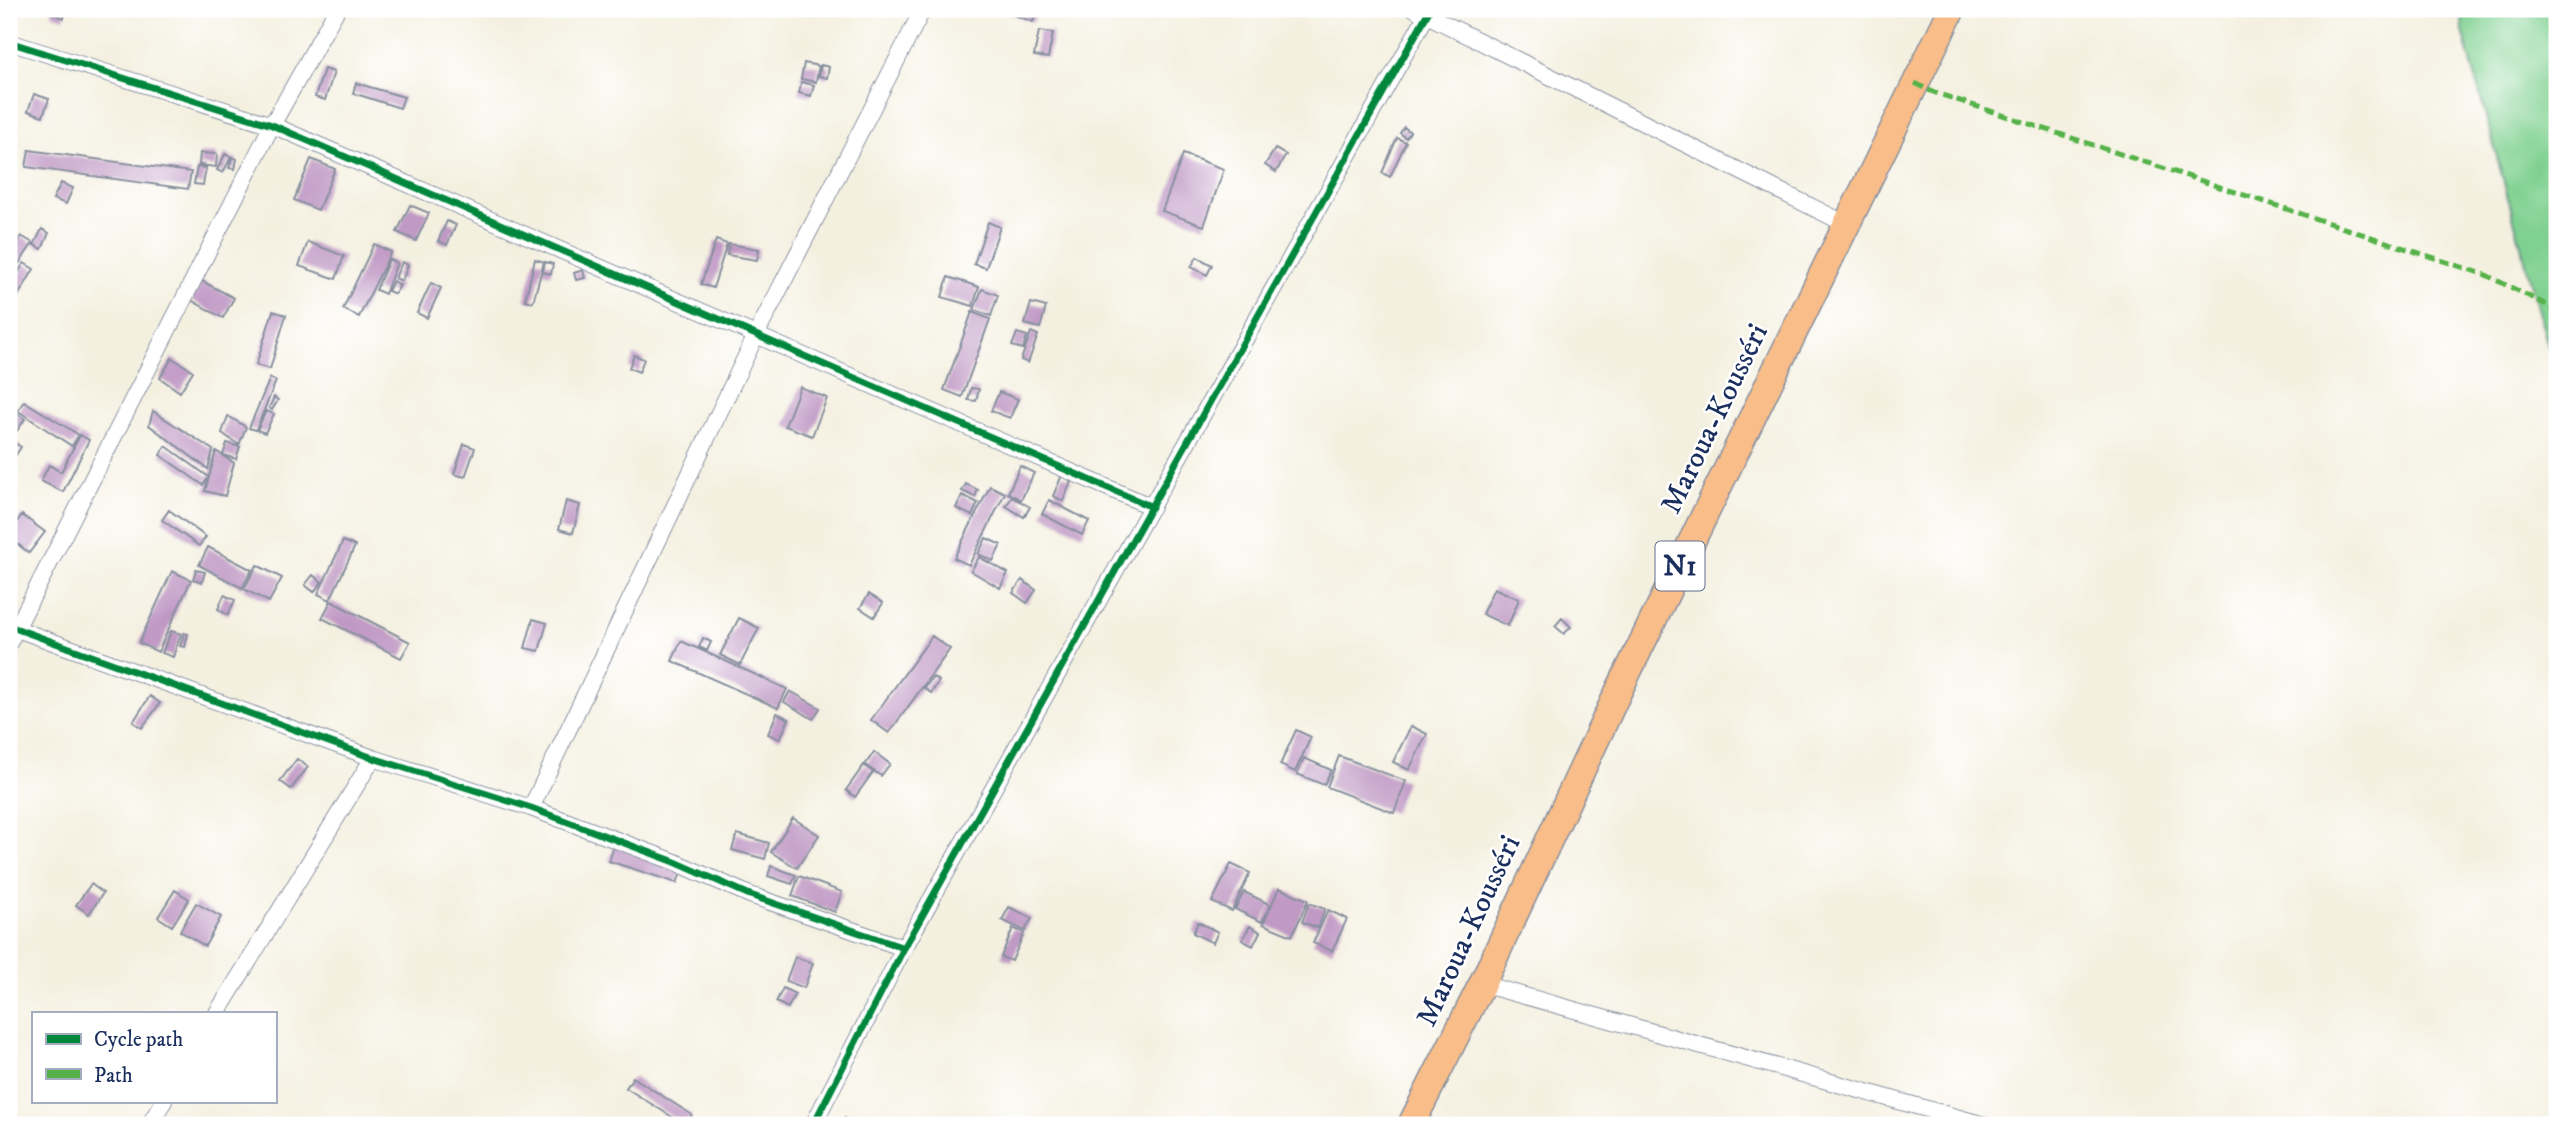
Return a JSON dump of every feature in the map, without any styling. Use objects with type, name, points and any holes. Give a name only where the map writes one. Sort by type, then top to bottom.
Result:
[{"type":"highway","name":"Maroua-Kousséri","points":[[1411,1125],[1482,985],[1620,688],[1952,9]]},
{"type":"street","points":[[9,643],[13,627],[272,125],[337,9]]},
{"type":"street","points":[[531,808],[756,335],[923,9]]},
{"type":"street","points":[[813,1125],[904,948],[1152,507],[1424,11],[1848,225]]},
{"type":"street","points":[[9,43],[272,125],[1152,507]]},
{"type":"street","points":[[13,627],[373,758],[531,808],[675,862],[750,895],[904,948]]},
{"type":"street","points":[[218,1012],[373,758]]},
{"type":"street","points":[[1482,985],[1984,1125]]},
{"type":"street","points":[[149,1125],[163,1102]]},
{"type":"green space","points":[[2461,9],[2557,9],[2557,379],[2463,31]]},
{"type":"building","points":[[53,9],[66,9],[64,18],[52,14]]},
{"type":"building","points":[[998,9],[1038,9],[1033,22]]},
{"type":"building","points":[[1039,31],[1053,33],[1048,58],[1034,56]]},
{"type":"building","points":[[804,63],[819,66],[816,82],[801,79]]},
{"type":"building","points":[[821,65],[829,67],[827,78],[819,76]]},
{"type":"building","points":[[324,69],[334,72],[325,100],[315,97]]},
{"type":"building","points":[[801,82],[814,85],[811,96],[799,93]]},
{"type":"building","points":[[356,83],[404,97],[400,108],[353,93]]},
{"type":"building","points":[[34,94],[49,99],[43,116],[28,111]]},
{"type":"building","points":[[1404,127],[1410,132],[1406,138],[1400,133]]},
{"type":"building","points":[[1397,138],[1406,142],[1390,177],[1382,173]]},
{"type":"building","points":[[1275,149],[1286,155],[1276,172],[1265,165]]},
{"type":"building","points":[[29,150],[191,172],[188,189],[26,167]]},
{"type":"building","points":[[200,153],[217,154],[216,167],[199,165]]},
{"type":"building","points":[[225,154],[231,157],[223,173],[217,170]]},
{"type":"building","points":[[1183,154],[1224,169],[1204,226],[1162,211]]},
{"type":"building","points":[[232,157],[237,159],[235,169],[229,168]]},
{"type":"building","points":[[311,159],[335,169],[318,210],[294,200]]},
{"type":"building","points":[[197,167],[206,168],[203,185],[194,184]]},
{"type":"building","points":[[61,183],[73,188],[66,204],[53,199]]},
{"type":"building","points":[[410,205],[429,213],[416,241],[397,232]]},
{"type":"building","points":[[447,221],[456,225],[447,245],[438,241]]},
{"type":"building","points":[[988,222],[1000,227],[986,268],[974,264]]},
{"type":"building","points":[[42,229],[49,233],[42,249],[34,245]]},
{"type":"building","points":[[21,236],[33,243],[15,269],[9,265],[9,255]]},
{"type":"building","points":[[716,240],[727,244],[713,288],[701,284]]},
{"type":"building","points":[[308,242],[344,256],[336,279],[299,266]]},
{"type":"building","points":[[374,244],[391,252],[359,317],[343,309]]},
{"type":"building","points":[[729,244],[759,249],[757,260],[727,255]]},
{"type":"building","points":[[1197,257],[1212,265],[1207,275],[1191,267]]},
{"type":"building","points":[[389,259],[397,263],[385,294],[376,290]]},
{"type":"building","points":[[535,259],[544,262],[533,302],[525,300]]},
{"type":"building","points":[[402,262],[408,265],[402,281],[395,278]]},
{"type":"building","points":[[545,262],[553,264],[551,274],[543,272]]},
{"type":"building","points":[[24,263],[34,269],[9,311],[9,287]]},
{"type":"building","points":[[583,270],[585,278],[576,280],[574,273]]},
{"type":"building","points":[[948,277],[979,287],[973,306],[942,297]]},
{"type":"building","points":[[202,281],[234,298],[223,318],[191,300]]},
{"type":"building","points":[[393,281],[400,285],[395,294],[388,291]]},
{"type":"building","points":[[431,283],[441,288],[427,318],[417,313]]},
{"type":"building","points":[[982,289],[998,295],[991,316],[974,310]]},
{"type":"building","points":[[1031,303],[1046,307],[1040,328],[1025,324]]},
{"type":"building","points":[[273,311],[286,315],[270,369],[256,365]]},
{"type":"building","points":[[972,312],[990,319],[962,397],[944,390]]},
{"type":"building","points":[[1031,332],[1038,335],[1028,363],[1021,360]]},
{"type":"building","points":[[1017,333],[1027,336],[1023,349],[1012,346]]},
{"type":"building","points":[[634,355],[644,359],[639,372],[629,368]]},
{"type":"building","points":[[172,358],[193,371],[180,392],[160,378]]},
{"type":"building","points":[[270,378],[276,381],[256,430],[249,428]]},
{"type":"building","points":[[800,387],[827,398],[812,436],[785,426]]},
{"type":"building","points":[[971,388],[979,389],[976,401],[968,400]]},
{"type":"building","points":[[999,392],[1018,399],[1010,418],[991,411]]},
{"type":"building","points":[[274,397],[278,400],[272,410],[269,408]]},
{"type":"building","points":[[24,401],[79,435],[72,446],[18,411]]},
{"type":"building","points":[[153,411],[213,450],[208,469],[149,425]]},
{"type":"building","points":[[266,411],[274,414],[265,433],[257,430]]},
{"type":"building","points":[[16,413],[25,419],[12,438],[9,435],[9,424]]},
{"type":"building","points":[[228,416],[246,427],[239,445],[222,433]]},
{"type":"building","points":[[80,435],[89,440],[63,492],[41,481],[49,465],[61,472]]},
{"type":"building","points":[[9,439],[21,447],[9,465]]},
{"type":"building","points":[[227,443],[240,447],[236,459],[223,455]]},
{"type":"building","points":[[464,444],[475,448],[465,477],[454,474]]},
{"type":"building","points":[[166,446],[209,477],[203,485],[160,455]]},
{"type":"building","points":[[216,451],[234,463],[225,496],[205,491]]},
{"type":"building","points":[[1020,466],[1034,473],[1021,500],[1008,493]]},
{"type":"building","points":[[1062,475],[1072,479],[1063,501],[1053,496]]},
{"type":"building","points":[[966,484],[978,490],[975,497],[962,491]]},
{"type":"building","points":[[990,486],[1005,493],[969,565],[954,558]]},
{"type":"building","points":[[962,495],[978,503],[972,516],[956,508]]},
{"type":"building","points":[[1012,497],[1030,507],[1024,517],[1006,506]]},
{"type":"building","points":[[1049,500],[1089,521],[1082,535],[1042,514]]},
{"type":"building","points":[[566,501],[580,505],[573,533],[559,529]]},
{"type":"building","points":[[169,510],[206,537],[199,546],[162,520]]},
{"type":"building","points":[[22,515],[45,532],[29,553],[9,537],[9,532]]},
{"type":"building","points":[[986,538],[1001,545],[993,561],[978,554]]},
{"type":"building","points":[[343,541],[355,546],[330,600],[318,594]]},
{"type":"building","points":[[208,547],[252,570],[242,588],[199,565]]},
{"type":"building","points":[[979,557],[1008,573],[1000,588],[971,571]]},
{"type":"building","points":[[257,565],[282,578],[269,602],[244,589]]},
{"type":"building","points":[[196,570],[205,572],[202,582],[193,579]]},
{"type":"building","points":[[172,571],[191,580],[158,652],[139,643]]},
{"type":"building","points":[[313,575],[322,582],[314,592],[305,585]]},
{"type":"building","points":[[1022,580],[1036,590],[1027,603],[1013,593]]},
{"type":"building","points":[[1494,588],[1519,599],[1508,626],[1482,614]]},
{"type":"building","points":[[869,594],[883,603],[874,617],[860,608]]},
{"type":"building","points":[[224,595],[235,600],[228,615],[218,609]]},
{"type":"building","points":[[331,601],[410,642],[401,658],[322,618]]},
{"type":"building","points":[[739,618],[759,628],[740,665],[720,655]]},
{"type":"building","points":[[1562,618],[1571,627],[1564,634],[1555,626]]},
{"type":"building","points":[[533,619],[547,623],[539,651],[525,648]]},
{"type":"building","points":[[171,631],[181,634],[173,657],[162,653]]},
{"type":"building","points":[[184,633],[188,634],[185,647],[180,646]]},
{"type":"building","points":[[932,636],[950,649],[889,733],[871,720]]},
{"type":"building","points":[[703,638],[711,642],[707,651],[699,647]]},
{"type":"building","points":[[681,641],[787,689],[778,708],[672,661]]},
{"type":"building","points":[[933,677],[939,681],[931,693],[924,688]]},
{"type":"building","points":[[790,691],[820,708],[813,719],[784,702]]},
{"type":"building","points":[[150,696],[160,703],[142,728],[133,722]]},
{"type":"building","points":[[777,713],[789,719],[780,739],[768,734]]},
{"type":"building","points":[[1411,726],[1427,734],[1409,770],[1393,762]]},
{"type":"building","points":[[1296,730],[1311,737],[1295,772],[1280,765]]},
{"type":"building","points":[[874,752],[890,764],[881,776],[865,765]]},
{"type":"building","points":[[1339,756],[1406,781],[1394,813],[1327,787]]},
{"type":"building","points":[[1304,758],[1331,770],[1324,785],[1297,774]]},
{"type":"building","points":[[297,759],[308,767],[291,789],[280,781]]},
{"type":"building","points":[[864,765],[873,772],[855,797],[846,790]]},
{"type":"building","points":[[793,818],[819,835],[797,868],[771,852]]},
{"type":"building","points":[[737,834],[769,843],[765,859],[732,850]]},
{"type":"building","points":[[614,846],[683,868],[677,883],[609,861]]},
{"type":"building","points":[[1231,864],[1250,873],[1232,911],[1212,902]]},
{"type":"building","points":[[771,866],[796,875],[792,884],[768,876]]},
{"type":"building","points":[[799,876],[842,892],[835,912],[792,896]]},
{"type":"building","points":[[91,884],[103,893],[89,914],[76,905]]},
{"type":"building","points":[[1279,888],[1308,900],[1292,936],[1263,924]]},
{"type":"building","points":[[175,890],[189,899],[172,926],[158,917]]},
{"type":"building","points":[[1244,892],[1271,905],[1262,922],[1235,909]]},
{"type":"building","points":[[196,903],[221,917],[205,946],[180,931]]},
{"type":"building","points":[[1309,903],[1325,909],[1318,928],[1302,922]]},
{"type":"building","points":[[1009,907],[1032,918],[1025,931],[1002,920]]},
{"type":"building","points":[[1328,910],[1347,919],[1332,951],[1313,943]]},
{"type":"building","points":[[1198,922],[1218,932],[1213,943],[1193,933]]},
{"type":"building","points":[[1250,926],[1260,932],[1253,946],[1242,940]]},
{"type":"building","points":[[1013,928],[1024,933],[1012,961],[1001,957]]},
{"type":"building","points":[[795,957],[813,963],[804,988],[786,981]]},
{"type":"building","points":[[783,988],[795,994],[788,1008],[776,1002]]},
{"type":"building","points":[[633,1077],[692,1115],[685,1125],[626,1088]]},
{"type":"building","points":[[844,1118],[860,1125],[840,1125]]},
{"type":"marked path","points":[[1915,83],[1933,92],[2486,275],[2557,310]]},
{"type":"cycle path","points":[[813,1125],[904,948],[1430,9]]},
{"type":"cycle path","points":[[9,42],[272,125],[1152,507]]},
{"type":"cycle path","points":[[9,626],[373,758],[531,808],[675,862],[750,895],[904,948]]}]
